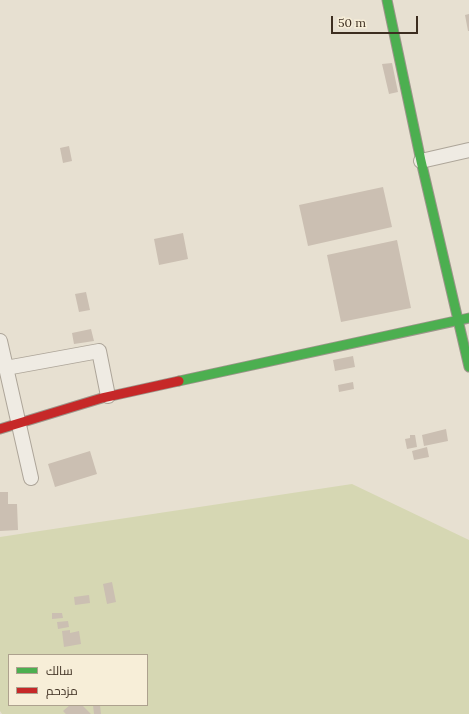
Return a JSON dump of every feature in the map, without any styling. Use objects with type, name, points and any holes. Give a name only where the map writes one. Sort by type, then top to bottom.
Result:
[{"type":"street","points":[[387,0],[421,161],[469,367]]},
{"type":"street","points":[[421,161],[469,150]]},
{"type":"street","points":[[0,429],[108,396],[469,318]]},
{"type":"street","points":[[0,341],[31,478]]},
{"type":"street","points":[[6,368],[99,351],[108,396]]},
{"type":"green space","points":[[352,484],[469,540],[469,714],[2,714],[0,711],[0,537]]},
{"type":"building","points":[[469,14],[469,31],[468,31],[465,15]]},
{"type":"building","points":[[392,63],[398,92],[389,94],[382,64]]},
{"type":"building","points":[[69,146],[72,161],[63,163],[60,148]]},
{"type":"building","points":[[383,187],[392,227],[308,246],[299,205]]},
{"type":"building","points":[[183,233],[188,259],[159,265],[154,239]]},
{"type":"building","points":[[397,240],[411,308],[341,322],[327,255]]},
{"type":"building","points":[[86,292],[90,310],[79,312],[75,294]]},
{"type":"building","points":[[91,329],[94,341],[74,344],[72,333]]},
{"type":"building","points":[[353,356],[355,367],[335,371],[333,360]]},
{"type":"building","points":[[353,382],[354,389],[339,392],[338,385]]},
{"type":"building","points":[[446,429],[448,441],[424,446],[422,435]]},
{"type":"building","points":[[410,435],[415,435],[417,447],[407,449],[405,439],[410,438]]},
{"type":"building","points":[[427,447],[429,457],[414,460],[412,451]]},
{"type":"building","points":[[90,451],[97,474],[55,487],[48,464]]},
{"type":"building","points":[[0,492],[8,492],[8,504],[17,504],[18,530],[0,531]]},
{"type":"building","points":[[112,582],[116,602],[107,604],[103,584]]},
{"type":"building","points":[[89,595],[90,603],[75,605],[74,597]]},
{"type":"building","points":[[52,613],[62,613],[63,618],[52,619]]},
{"type":"building","points":[[68,621],[69,627],[58,629],[57,622]]},
{"type":"building","points":[[70,630],[70,633],[79,631],[81,644],[64,647],[62,631]]},
{"type":"building","points":[[69,706],[83,706],[91,714],[66,714],[63,711]]},
{"type":"building","points":[[93,706],[100,706],[101,714],[94,714]]},
{"type":"traffic: fast","points":[[387,0],[421,161],[469,367]]},
{"type":"traffic: fast","points":[[179,381],[469,318]]},
{"type":"traffic: jam","points":[[0,429],[102,398],[179,381]]}]
